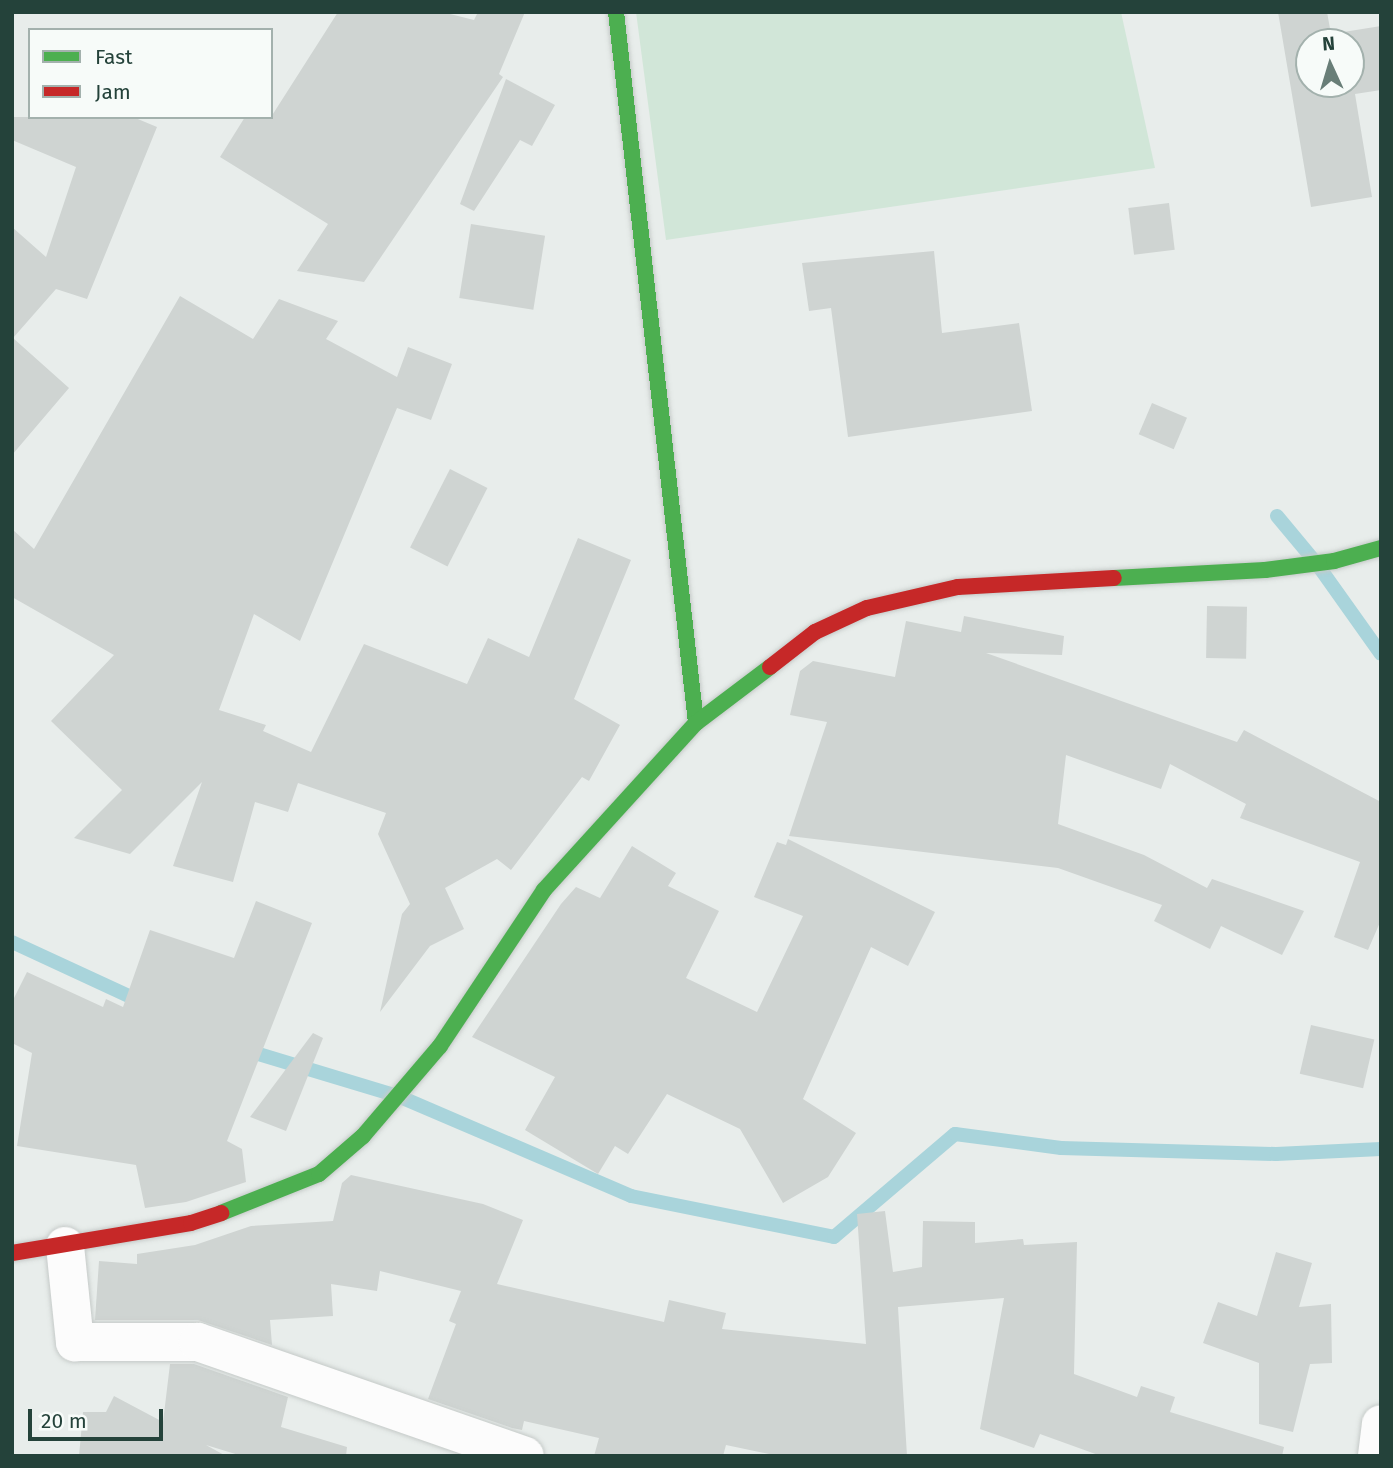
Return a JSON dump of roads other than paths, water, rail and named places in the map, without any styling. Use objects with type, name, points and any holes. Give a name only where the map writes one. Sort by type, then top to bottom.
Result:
[{"type":"street","points":[[616,12],[696,723]]},
{"type":"street","points":[[12,1253],[191,1223],[269,1197],[319,1174],[363,1136],[440,1046],[544,890],[696,723],[815,632],[909,595],[958,587],[1265,570],[1334,561],[1381,548]]},
{"type":"street","points":[[65,1246],[75,1342],[198,1342],[525,1456]]},
{"type":"street","points":[[1377,1456],[1381,1424]]},
{"type":"waterway","points":[[1277,516],[1317,564],[1381,654]]},
{"type":"waterway","points":[[12,942],[144,1003]]},
{"type":"waterway","points":[[242,1049],[398,1096],[631,1196],[834,1237],[955,1134],[1061,1148],[1276,1154],[1381,1149]]}]
